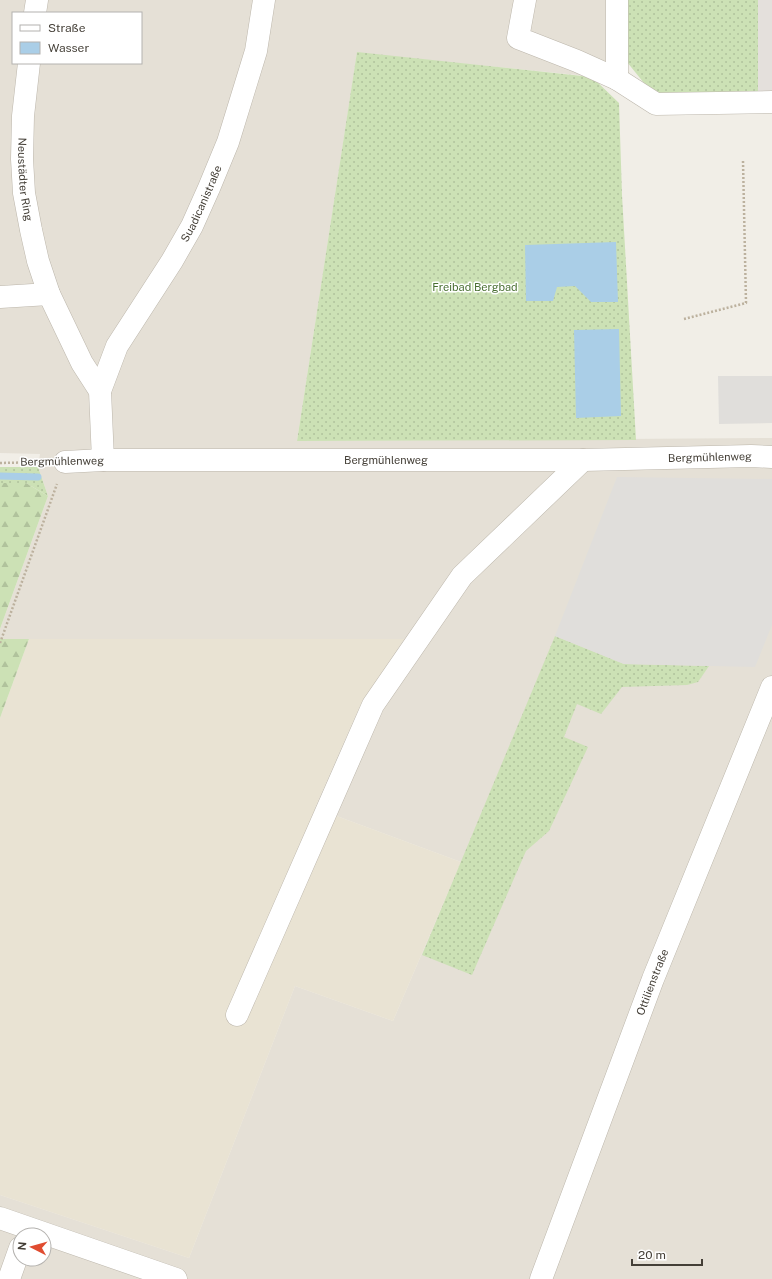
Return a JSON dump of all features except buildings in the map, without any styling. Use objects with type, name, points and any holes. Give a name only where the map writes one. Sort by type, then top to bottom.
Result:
[{"type":"street","points":[[35,12],[37,0]]},
{"type":"street","name":"Suadicanistraße","points":[[100,391],[117,346],[172,261],[192,226],[209,188],[228,142],[256,51],[264,0]]},
{"type":"street","points":[[525,0],[518,38],[577,61],[617,79],[656,104],[772,102]]},
{"type":"street","points":[[617,0],[617,79]]},
{"type":"street","name":"Neustädter Ring","points":[[29,64],[23,116],[22,158],[24,193],[38,260],[49,294],[82,363],[100,391]]},
{"type":"street","points":[[0,297],[49,294]]},
{"type":"street","points":[[100,391],[103,460]]},
{"type":"street","name":"Bergmühlenweg","points":[[65,462],[103,460],[583,460],[751,456],[772,457]]},
{"type":"street","points":[[237,1015],[374,705],[462,576],[583,460]]},
{"type":"street","name":"Ottilienstraße","points":[[541,1279],[653,979],[772,688]]},
{"type":"street","points":[[0,1218],[18,1227]]},
{"type":"street","points":[[52,1239],[176,1279]]},
{"type":"street","points":[[9,1279],[13,1267]]},
{"type":"path","points":[[684,319],[746,303],[743,161]]},
{"type":"path","points":[[0,643],[65,462]]},
{"type":"path","name":"Bergmühlenweg","points":[[0,463],[65,462]]},
{"type":"shaded area","points":[[0,0],[617,0],[617,79],[357,53],[297,441],[772,438],[772,1279],[0,1279],[0,1195],[189,1258],[295,986],[393,1021],[461,862],[315,808],[360,706],[403,639],[0,639],[0,629],[48,496],[38,467],[40,454],[0,453]]},
{"type":"shaded area","points":[[758,0],[772,0],[772,95],[758,94]]},
{"type":"shaded area","points":[[718,376],[772,376],[772,423],[719,424]]},
{"type":"shaded area","points":[[617,477],[772,479],[772,625],[755,667],[624,664],[555,636]]},
{"type":"shaded area","points":[[29,639],[404,639],[360,706],[315,808],[461,862],[393,1021],[295,986],[189,1258],[0,1195],[0,718]]},
{"type":"green space","points":[[626,0],[758,0],[758,94],[652,93],[627,62]]},
{"type":"green space","name":"Freibad Bergbad","points":[[357,52],[592,77],[619,103],[622,195],[636,440],[297,441]]},
{"type":"green space","points":[[0,467],[38,467],[48,496],[26,483],[0,483]]},
{"type":"green space","points":[[0,483],[26,483],[48,496],[0,629]]},
{"type":"green space","points":[[555,636],[624,664],[709,666],[698,682],[687,685],[622,687],[601,714],[577,704],[564,737],[588,747],[549,831],[526,851],[472,975],[422,955]]},
{"type":"green space","points":[[0,639],[29,639],[0,718]]},
{"type":"water","points":[[616,242],[618,302],[591,302],[575,286],[557,287],[553,301],[526,301],[525,245]]},
{"type":"water","points":[[619,329],[621,416],[576,418],[574,330]]},
{"type":"waterway","points":[[0,476],[38,477]]}]
